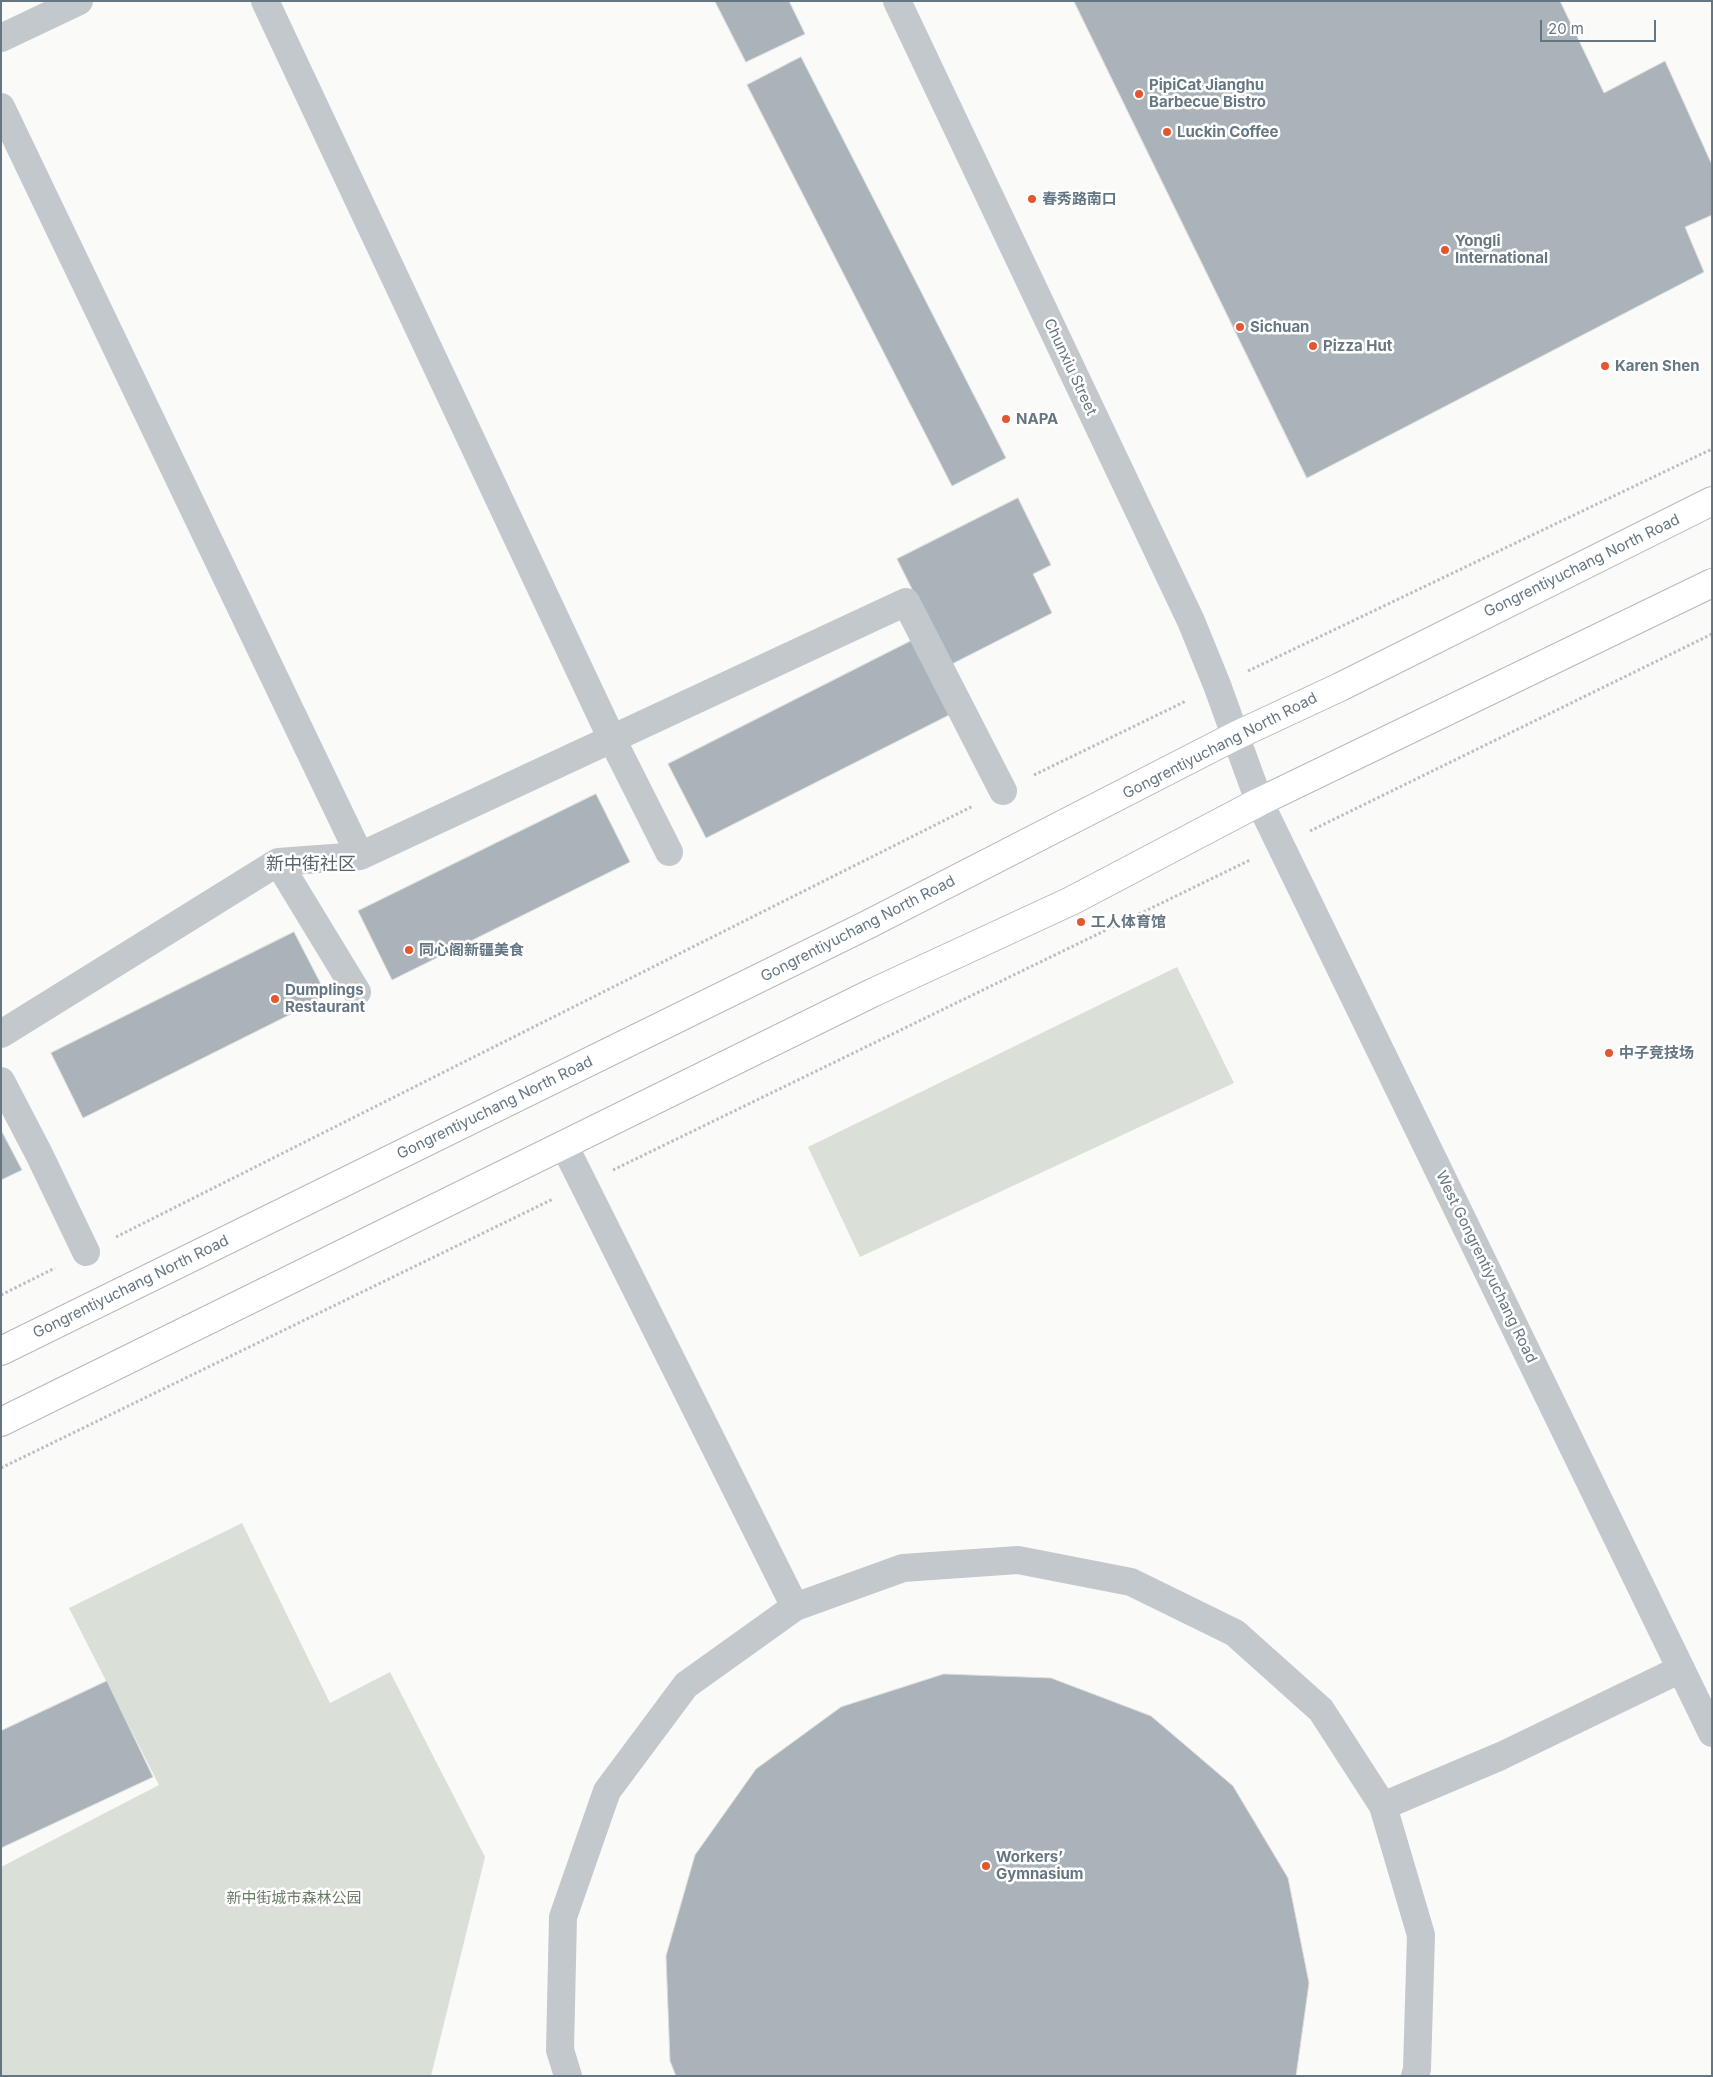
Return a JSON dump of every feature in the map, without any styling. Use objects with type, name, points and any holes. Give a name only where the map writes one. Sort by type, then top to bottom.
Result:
[{"type":"main road","name":"Gongrentiyuchang North Road","points":[[1,1350],[850,933],[1235,736],[1340,687],[1712,501]]},
{"type":"main road","points":[[1,1422],[864,998],[1071,901],[1259,802],[1712,582]]},
{"type":"street","points":[[1,38],[79,1]]},
{"type":"street","points":[[265,1],[611,737],[669,852]]},
{"type":"street","name":"Chunxiu Street","points":[[897,1],[1190,621],[1217,686],[1259,802]]},
{"type":"street","points":[[1,108],[360,856]]},
{"type":"street","points":[[1,1034],[278,862],[360,856],[611,737],[906,602],[1002,791]]},
{"type":"street","name":"West Gongrentiyuchang Road","points":[[1259,802],[1712,1733]]},
{"type":"street","points":[[278,862],[357,992]]},
{"type":"street","points":[[1,1081],[39,1154],[86,1252]]},
{"type":"street","points":[[564,1145],[795,1607]]},
{"type":"street","points":[[568,2076],[560,2050],[563,1917],[607,1791],[686,1685],[795,1607],[903,1568],[1018,1560],[1131,1582],[1235,1633],[1321,1710],[1383,1806],[1421,1935],[1417,2069],[1415,2076]]},
{"type":"street","points":[[1383,1806],[1501,1756],[1681,1670]]},
{"type":"path","points":[[1,1295],[1002,791],[1712,449]]},
{"type":"path","points":[[1,1468],[1712,634]]},
{"type":"green space","points":[[1177,967],[1234,1083],[860,1257],[808,1147]]},
{"type":"green space","name":"新中街城市森林公园","points":[[242,1523],[330,1703],[390,1672],[485,1857],[431,2076],[1,2076],[1,1867],[159,1785],[69,1608]]},
{"type":"building","points":[[715,1],[789,1],[805,34],[746,62]]},
{"type":"building","name":"Yongli International","points":[[1074,1],[1560,1],[1604,93],[1665,61],[1712,165],[1712,215],[1685,227],[1704,272],[1307,478]]},
{"type":"building","points":[[801,57],[1006,458],[952,486],[747,85]]},
{"type":"building","points":[[1018,498],[1051,565],[1033,574],[1052,613],[950,665],[897,559]]},
{"type":"building","points":[[911,641],[949,715],[706,838],[668,764]]},
{"type":"building","points":[[596,794],[630,862],[392,980],[358,911]]},
{"type":"building","points":[[294,932],[327,996],[83,1118],[51,1053]]},
{"type":"building","points":[[1,1130],[22,1170],[1,1180]]},
{"type":"building","name":"Workers’ Gymnasium","points":[[944,1674],[1051,1678],[1151,1716],[1233,1786],[1288,1878],[1309,1983],[1296,2076],[676,2076],[670,2061],[666,1956],[695,1855],[756,1769],[841,1707]]},
{"type":"building","points":[[107,1681],[153,1777],[1,1848],[1,1731]]},
{"type":"place","name":"PipiCat Jianghu Barbecue Bistro","points":[[1139,94]]},
{"type":"place","name":"Luckin Coffee","points":[[1167,132]]},
{"type":"place","name":"春秀路南口","points":[[1032,199]]},
{"type":"place","name":"Yongli International","points":[[1445,250]]},
{"type":"place","name":"Sichuan","points":[[1240,327]]},
{"type":"place","name":"Pizza Hut","points":[[1313,346]]},
{"type":"place","name":"Karen Shen","points":[[1605,366]]},
{"type":"place","name":"NAPA","points":[[1006,419]]},
{"type":"place","name":"工人体育馆","points":[[1081,922]]},
{"type":"place","name":"同心阁新疆美食","points":[[409,950]]},
{"type":"place","name":"Dumplings Restaurant","points":[[275,999]]},
{"type":"place","name":"中子竞技场","points":[[1609,1053]]},
{"type":"place","name":"Workers’ Gymnasium","points":[[986,1866]]},
{"type":"district","name":"新中街社区","points":[[311,865]]}]
